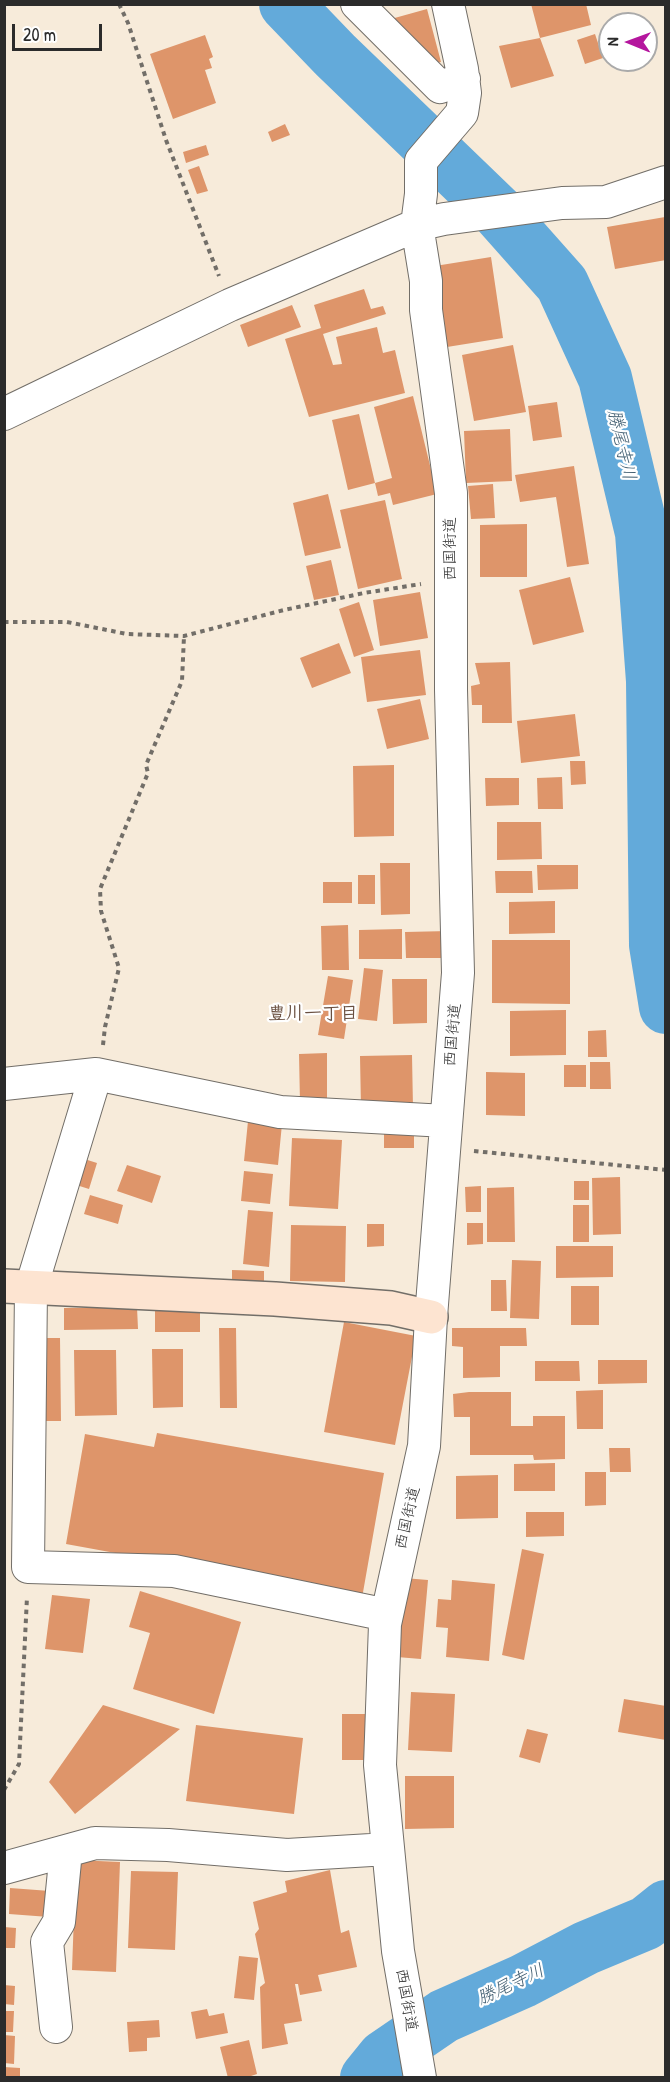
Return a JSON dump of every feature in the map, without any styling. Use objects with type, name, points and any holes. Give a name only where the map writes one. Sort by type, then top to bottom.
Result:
[{"type":"street","points":[[357,4],[440,87],[464,80]]},
{"type":"street","name":"西国街道","points":[[420,2078],[398,1951],[380,1765],[385,1624],[424,1446],[431,1317],[458,973],[451,690],[451,493],[426,310],[430,222],[421,194],[421,161],[462,112],[465,93],[448,4]]},
{"type":"street","points":[[4,414],[230,305],[430,222],[562,203],[606,202],[666,182]]},
{"type":"street","points":[[4,1083],[96,1074],[280,1112],[445,1135]]},
{"type":"street","points":[[96,1074],[18,1287],[28,1567],[174,1571],[387,1615]]},
{"type":"street","points":[[18,1287],[275,1299],[391,1308],[431,1317]]},
{"type":"street","points":[[4,1868],[95,1843],[168,1845],[287,1855],[388,1849]]},
{"type":"street","points":[[56,2027],[47,1942],[59,1922],[66,1851]]},
{"type":"path","points":[[119,4],[128,23],[166,140],[230,305]]},
{"type":"path","points":[[4,622],[67,622],[128,634],[184,636],[284,610],[364,593],[451,579]]},
{"type":"path","points":[[96,1074],[101,1064],[105,1027],[119,968],[101,911],[100,890],[148,773],[146,765],[182,681],[184,636]]},
{"type":"path","points":[[445,1135],[666,1170]]},
{"type":"path","points":[[4,1790],[19,1764],[28,1567]]},
{"type":"building","points":[[531,4],[586,4],[591,25],[540,38]]},
{"type":"building","points":[[427,9],[441,62],[422,67],[391,19]]},
{"type":"building","points":[[595,34],[598,43],[598,60],[585,64],[577,40]]},
{"type":"building","points":[[205,35],[213,57],[209,59],[212,68],[205,70],[216,103],[173,119],[150,54]]},
{"type":"building","points":[[540,38],[554,76],[511,88],[499,46]]},
{"type":"building","points":[[285,124],[290,135],[272,142],[268,132]]},
{"type":"building","points":[[206,145],[209,155],[186,163],[183,152]]},
{"type":"building","points":[[199,166],[208,191],[197,194],[188,170]]},
{"type":"building","points":[[665,217],[666,260],[615,269],[607,227]]},
{"type":"building","points":[[491,257],[503,338],[447,347],[435,266]]},
{"type":"building","points":[[364,289],[371,309],[383,306],[386,314],[323,334],[333,365],[342,364],[336,337],[377,327],[383,353],[395,350],[405,393],[309,417],[285,339],[321,328],[314,305]]},
{"type":"building","points":[[292,305],[301,327],[248,347],[240,325]]},
{"type":"building","points":[[513,345],[526,412],[474,421],[462,355]]},
{"type":"building","points":[[413,396],[437,494],[393,505],[390,493],[378,496],[375,483],[392,478],[374,407]]},
{"type":"building","points":[[557,402],[562,437],[533,441],[528,406]]},
{"type":"building","points":[[359,414],[375,483],[348,490],[332,420]]},
{"type":"building","points":[[510,429],[512,481],[466,483],[464,431]]},
{"type":"building","points":[[574,466],[589,564],[567,567],[556,497],[520,502],[515,475]]},
{"type":"building","points":[[493,484],[495,518],[471,519],[468,486]]},
{"type":"building","points":[[328,494],[341,548],[305,556],[293,503]]},
{"type":"building","points":[[385,500],[402,579],[358,589],[340,510]]},
{"type":"building","points":[[527,524],[527,577],[480,577],[480,525]]},
{"type":"building","points":[[331,560],[339,595],[314,600],[306,566]]},
{"type":"building","points":[[570,577],[584,632],[533,645],[519,590]]},
{"type":"building","points":[[420,592],[428,638],[380,646],[373,600]]},
{"type":"building","points":[[359,602],[374,650],[354,657],[339,609]]},
{"type":"building","points":[[339,643],[351,673],[312,688],[300,658]]},
{"type":"building","points":[[420,650],[426,695],[367,702],[361,657]]},
{"type":"building","points":[[510,662],[512,723],[482,723],[482,705],[472,705],[471,686],[480,684],[475,663]]},
{"type":"building","points":[[420,699],[429,739],[387,749],[377,709]]},
{"type":"building","points":[[575,714],[580,756],[521,763],[517,721]]},
{"type":"building","points":[[570,761],[585,761],[586,784],[571,785]]},
{"type":"building","points":[[394,765],[394,836],[354,837],[353,766]]},
{"type":"building","points":[[562,777],[563,809],[538,809],[537,778]]},
{"type":"building","points":[[485,778],[519,778],[519,805],[486,806]]},
{"type":"building","points":[[497,822],[541,822],[542,859],[497,860]]},
{"type":"building","points":[[380,863],[410,863],[410,914],[381,915]]},
{"type":"building","points":[[537,865],[578,865],[578,889],[538,890]]},
{"type":"building","points":[[495,871],[532,871],[533,893],[496,893]]},
{"type":"building","points":[[358,875],[375,875],[375,904],[358,904]]},
{"type":"building","points":[[323,882],[352,882],[352,903],[323,903]]},
{"type":"building","points":[[555,901],[555,933],[509,934],[509,902]]},
{"type":"building","points":[[348,925],[349,970],[322,970],[321,926]]},
{"type":"building","points":[[402,929],[402,959],[359,959],[359,930]]},
{"type":"building","points":[[449,931],[449,958],[406,958],[405,932]]},
{"type":"building","points":[[492,940],[570,940],[570,1004],[492,1003]]},
{"type":"building","points":[[364,968],[383,970],[377,1021],[358,1019]]},
{"type":"building","points":[[328,976],[353,980],[344,1039],[318,1035]]},
{"type":"building","points":[[392,979],[427,979],[427,1023],[393,1024]]},
{"type":"building","points":[[566,1010],[566,1055],[510,1056],[510,1011]]},
{"type":"building","points":[[606,1030],[607,1057],[588,1057],[588,1031]]},
{"type":"building","points":[[327,1053],[327,1103],[300,1103],[299,1054]]},
{"type":"building","points":[[412,1055],[413,1108],[361,1108],[360,1056]]},
{"type":"building","points":[[590,1062],[610,1062],[611,1089],[590,1089]]},
{"type":"building","points":[[564,1065],[586,1065],[586,1087],[564,1087]]},
{"type":"building","points":[[486,1072],[525,1073],[525,1116],[486,1115]]},
{"type":"building","points":[[248,1121],[282,1124],[278,1165],[244,1161]]},
{"type":"building","points":[[384,1123],[414,1123],[414,1148],[384,1148]]},
{"type":"building","points":[[292,1138],[342,1140],[338,1209],[289,1206]]},
{"type":"building","points":[[78,1157],[97,1163],[89,1189],[70,1183]]},
{"type":"building","points":[[127,1165],[161,1176],[152,1203],[117,1191]]},
{"type":"building","points":[[244,1171],[273,1174],[270,1204],[241,1201]]},
{"type":"building","points":[[620,1177],[621,1234],[593,1235],[592,1178]]},
{"type":"building","points":[[574,1181],[589,1181],[589,1200],[574,1200]]},
{"type":"building","points":[[481,1186],[481,1212],[466,1212],[465,1187]]},
{"type":"building","points":[[514,1187],[515,1242],[487,1242],[487,1188]]},
{"type":"building","points":[[90,1195],[123,1205],[118,1224],[84,1214]]},
{"type":"building","points":[[573,1205],[589,1205],[589,1242],[573,1242]]},
{"type":"building","points":[[248,1210],[273,1212],[269,1267],[243,1264]]},
{"type":"building","points":[[467,1223],[483,1223],[483,1244],[467,1245]]},
{"type":"building","points":[[367,1224],[384,1224],[384,1246],[367,1247]]},
{"type":"building","points":[[291,1225],[346,1226],[345,1282],[290,1281]]},
{"type":"building","points":[[556,1246],[613,1246],[613,1277],[556,1278]]},
{"type":"building","points":[[512,1260],[541,1261],[539,1319],[510,1318]]},
{"type":"building","points":[[232,1270],[264,1271],[264,1284],[232,1283]]},
{"type":"building","points":[[491,1280],[506,1280],[507,1311],[491,1311]]},
{"type":"building","points":[[571,1286],[599,1286],[599,1325],[571,1325]]},
{"type":"building","points":[[137,1307],[138,1329],[64,1330],[64,1308]]},
{"type":"building","points":[[155,1310],[200,1310],[200,1332],[155,1332]]},
{"type":"building","points":[[344,1322],[416,1336],[395,1445],[324,1432]]},
{"type":"building","points":[[219,1328],[236,1328],[237,1408],[220,1408]]},
{"type":"building","points":[[452,1328],[526,1328],[527,1346],[500,1346],[500,1377],[463,1378],[463,1347],[452,1346]]},
{"type":"building","points":[[38,1338],[60,1338],[61,1421],[39,1421]]},
{"type":"building","points":[[152,1349],[183,1349],[183,1407],[153,1408]]},
{"type":"building","points":[[74,1350],[116,1350],[117,1415],[75,1416]]},
{"type":"building","points":[[598,1360],[647,1360],[647,1383],[598,1384]]},
{"type":"building","points":[[535,1361],[579,1361],[580,1381],[535,1381]]},
{"type":"building","points":[[603,1390],[603,1429],[577,1429],[576,1391]]},
{"type":"building","points":[[511,1392],[511,1426],[533,1426],[533,1416],[565,1416],[565,1459],[534,1460],[533,1455],[470,1455],[470,1417],[454,1417],[453,1394]]},
{"type":"building","points":[[157,1433],[384,1473],[362,1598],[66,1544],[85,1434],[154,1447]]},
{"type":"building","points":[[609,1448],[630,1448],[631,1472],[610,1472]]},
{"type":"building","points":[[555,1463],[555,1491],[514,1491],[514,1464]]},
{"type":"building","points":[[585,1472],[606,1472],[606,1505],[585,1506]]},
{"type":"building","points":[[498,1475],[498,1518],[456,1519],[456,1476]]},
{"type":"building","points":[[526,1512],[564,1512],[564,1536],[526,1537]]},
{"type":"building","points":[[522,1549],[544,1554],[524,1660],[502,1655]]},
{"type":"building","points":[[404,1578],[428,1580],[421,1659],[397,1657]]},
{"type":"building","points":[[452,1580],[495,1584],[489,1661],[446,1657],[448,1628],[436,1627],[438,1599],[451,1600]]},
{"type":"building","points":[[140,1591],[241,1622],[214,1714],[133,1689],[150,1633],[129,1627]]},
{"type":"building","points":[[52,1595],[90,1599],[83,1653],[45,1649]]},
{"type":"building","points":[[411,1692],[455,1694],[452,1752],[408,1750]]},
{"type":"building","points":[[624,1699],[666,1706],[666,1740],[618,1732]]},
{"type":"building","points":[[103,1705],[180,1729],[75,1814],[49,1782]]},
{"type":"building","points":[[342,1714],[367,1714],[368,1760],[342,1760]]},
{"type":"building","points":[[196,1725],[303,1738],[294,1814],[186,1801]]},
{"type":"building","points":[[527,1729],[548,1734],[540,1763],[519,1757]]},
{"type":"building","points":[[405,1776],[454,1776],[454,1828],[405,1829]]},
{"type":"building","points":[[76,1860],[120,1862],[116,1972],[72,1970]]},
{"type":"building","points":[[330,1870],[341,1933],[349,1930],[357,1967],[318,1975],[322,1991],[300,1995],[298,1984],[295,1984],[302,2021],[284,2024],[288,2044],[262,2049],[260,1987],[265,1983],[255,1934],[259,1929],[253,1902],[287,1892],[285,1881]]},
{"type":"building","points":[[131,1871],[178,1872],[175,1950],[128,1948]]},
{"type":"building","points":[[10,1888],[50,1891],[49,1917],[9,1914]]},
{"type":"building","points":[[4,1927],[16,1928],[15,1948],[4,1948]]},
{"type":"building","points":[[239,1956],[258,1958],[254,2000],[234,1998]]},
{"type":"building","points":[[4,1985],[15,1986],[14,2005],[4,2004]]},
{"type":"building","points":[[207,2009],[209,2016],[224,2013],[228,2033],[196,2039],[191,2012]]},
{"type":"building","points":[[5,2011],[14,2011],[13,2032],[5,2032]]},
{"type":"building","points":[[159,2020],[160,2037],[147,2038],[147,2051],[129,2052],[127,2022]]},
{"type":"building","points":[[4,2035],[15,2036],[14,2064],[4,2063]]},
{"type":"building","points":[[249,2040],[257,2074],[245,2078],[228,2078],[220,2047]]},
{"type":"building","points":[[4,2067],[20,2068],[20,2078],[4,2078]]},
{"type":"waterway","name":"勝尾寺川","points":[[286,4],[335,55],[499,213],[562,284],[605,378],[642,533],[653,681],[656,945],[666,1007]]},
{"type":"waterway","name":"勝尾寺川","points":[[367,2078],[384,2057],[444,2016],[523,1981],[586,1948],[646,1923],[666,1907]]},
{"type":"district","name":"豊川一丁目","points":[[313,1014]]}]
